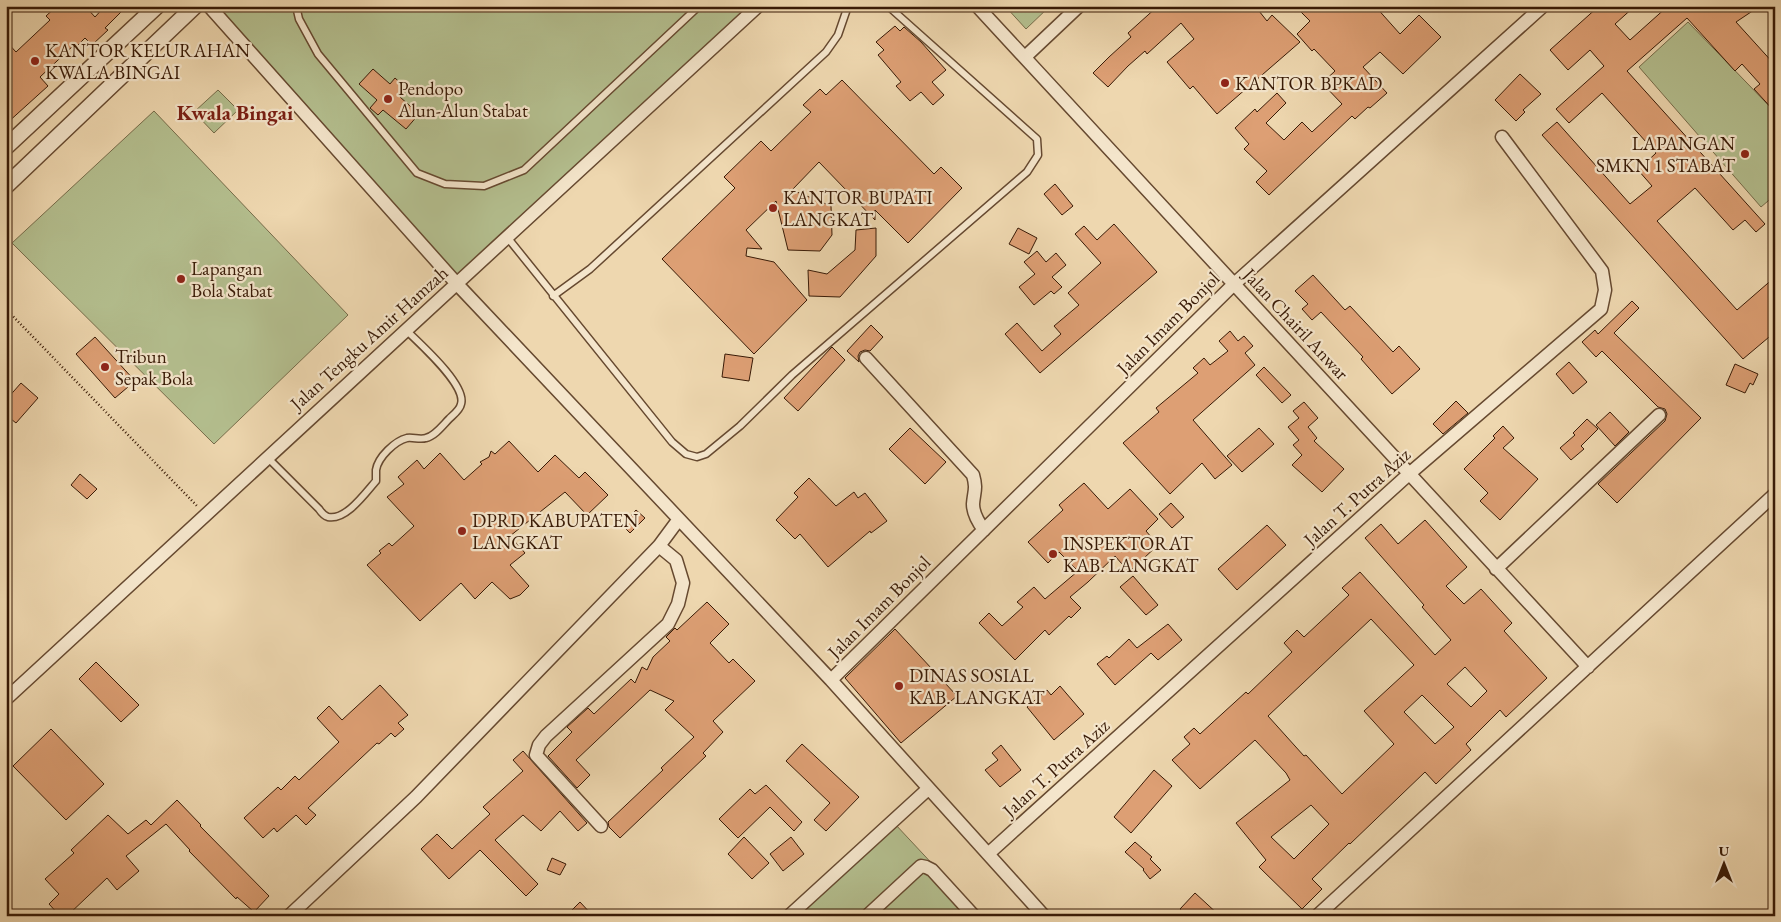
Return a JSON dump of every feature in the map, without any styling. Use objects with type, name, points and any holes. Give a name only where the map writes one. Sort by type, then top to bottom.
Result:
[{"type":"street","points":[[6,147],[157,6]]},
{"type":"street","points":[[6,186],[195,6]]},
{"type":"street","points":[[209,6],[456,284],[831,680],[1044,916]]},
{"type":"street","name":"Jalan Tengku Amir Hamzah","points":[[6,699],[758,6]]},
{"type":"street","name":"Jalan Chairil Anwar","points":[[977,6],[1588,667]]},
{"type":"street","points":[[1025,57],[1078,6]]},
{"type":"street","name":"Jalan Imam Bonjol","points":[[831,680],[1233,285],[1543,6]]},
{"type":"street","name":"Jalan T. Putra Aziz","points":[[988,854],[1409,474],[1601,309],[1606,290],[1602,271],[1502,137]]},
{"type":"street","points":[[866,358],[973,475],[976,486],[973,505],[976,518],[984,530]]},
{"type":"street","points":[[1496,569],[1659,415]]},
{"type":"street","points":[[1317,916],[1775,494]]},
{"type":"street","points":[[289,916],[416,797],[659,546],[679,519]]},
{"type":"street","points":[[601,826],[536,755],[539,745],[546,736],[668,624],[678,604],[683,583],[676,560],[659,546]]},
{"type":"street","points":[[788,916],[928,789]]},
{"type":"street","points":[[867,916],[921,866],[932,870],[974,916]]},
{"type":"lane","points":[[296,6],[299,19],[318,54],[417,173],[445,184],[484,186],[524,170],[699,6]]},
{"type":"lane","points":[[553,296],[590,269],[826,52],[838,35],[848,6]]},
{"type":"lane","points":[[507,237],[672,442],[686,454],[697,457],[706,454],[740,426],[792,375],[1027,172],[1038,155],[1037,139],[888,6]]},
{"type":"lane","points":[[267,457],[318,509],[327,516],[335,516],[350,510],[376,481],[376,469],[379,462],[386,452],[400,440],[427,438],[437,431],[461,406],[460,392],[444,369],[406,330]]},
{"type":"path","points":[[6,309],[205,514]]},
{"type":"green space","points":[[213,6],[755,6],[457,278]]},
{"type":"green space","points":[[1005,6],[1050,6],[1026,29]]},
{"type":"green space","name":"LAPANGAN SMKN 1 STABAT","points":[[1688,22],[1775,112],[1775,195],[1761,207],[1639,67]]},
{"type":"green space","points":[[218,90],[238,110],[214,133],[194,112]]},
{"type":"green space","name":"Lapangan Bola Stabat","points":[[154,111],[348,315],[214,444],[12,243]]},
{"type":"green space","points":[[895,824],[981,916],[795,916]]},
{"type":"building","points":[[57,6],[85,6],[95,17],[105,6],[127,6],[105,28],[108,30],[92,45],[85,38],[76,47],[74,45],[40,77],[48,86],[6,124],[6,41],[16,52],[50,20],[46,16]]},
{"type":"building","points":[[1158,6],[1255,6],[1267,21],[1272,15],[1300,42],[1217,114],[1193,86],[1190,89],[1167,62],[1194,39],[1181,23],[1147,54],[1145,51],[1108,87],[1093,73],[1131,37],[1128,33]]},
{"type":"building","points":[[1295,6],[1375,6],[1400,34],[1419,15],[1441,37],[1403,74],[1380,52],[1363,67],[1387,93],[1355,119],[1352,116],[1269,195],[1256,182],[1267,171],[1244,149],[1249,144],[1235,128],[1255,109],[1257,112],[1277,93],[1286,103],[1266,123],[1284,140],[1302,122],[1312,132],[1342,104],[1322,83],[1335,71],[1314,49],[1312,51],[1297,34],[1310,21]]},
{"type":"building","points":[[1599,6],[1635,6],[1615,24],[1630,40],[1668,6],[1760,6],[1736,22],[1775,65],[1775,112],[1754,89],[1760,84],[1742,64],[1735,71],[1687,18],[1627,71],[1765,224],[1756,232],[1745,220],[1733,230],[1695,188],[1657,221],[1737,310],[1775,277],[1775,332],[1743,359],[1542,135],[1557,122],[1630,204],[1652,186],[1638,170],[1656,153],[1602,93],[1569,123],[1556,109],[1604,66],[1590,50],[1568,70],[1550,50]]},
{"type":"building","points":[[895,26],[900,31],[904,27],[921,42],[946,70],[932,82],[944,95],[933,105],[921,92],[910,101],[896,86],[901,82],[878,55],[884,50],[876,42]]},
{"type":"building","name":"Pendopo Alun-Alun Stabat","points":[[373,69],[390,84],[395,78],[407,89],[400,97],[419,114],[406,129],[383,110],[378,115],[370,108],[377,100],[359,84]]},
{"type":"building","points":[[1520,74],[1541,94],[1523,110],[1525,112],[1516,121],[1495,100]]},
{"type":"building","name":"KANTOR BUPATI LANGKAT","points":[[842,80],[934,174],[941,167],[962,188],[908,243],[875,210],[875,220],[819,162],[792,190],[831,206],[832,235],[820,251],[788,250],[776,201],[746,230],[762,249],[747,248],[746,256],[774,262],[807,300],[754,354],[662,259],[735,188],[724,177],[761,141],[771,151],[811,112],[803,105],[820,89],[826,95]]},
{"type":"building","points":[[1055,184],[1073,206],[1062,215],[1044,194]]},
{"type":"building","points":[[1114,224],[1157,272],[1040,373],[1005,334],[1017,323],[1042,351],[1061,334],[1054,326],[1079,305],[1068,293],[1101,263],[1075,234],[1084,226],[1097,240]]},
{"type":"building","points":[[876,228],[876,256],[840,297],[809,296],[808,270],[827,274],[855,250],[856,230]]},
{"type":"building","points":[[1018,228],[1037,238],[1029,254],[1009,244]]},
{"type":"building","points":[[1037,251],[1046,262],[1056,253],[1066,265],[1052,277],[1062,287],[1054,294],[1051,291],[1034,305],[1019,287],[1035,274],[1024,262]]},
{"type":"building","points":[[1313,275],[1345,310],[1350,306],[1393,352],[1399,346],[1420,369],[1392,394],[1361,359],[1363,357],[1321,312],[1312,320],[1302,309],[1308,304],[1295,291]]},
{"type":"building","points":[[1632,301],[1639,308],[1614,333],[1701,418],[1617,503],[1598,484],[1665,421],[1667,414],[1665,409],[1658,407],[1602,351],[1596,357],[1582,342],[1595,330],[1598,334]]},
{"type":"building","points":[[871,325],[883,337],[870,351],[860,352],[858,356],[859,362],[847,351]]},
{"type":"building","points":[[1230,331],[1238,341],[1244,336],[1253,346],[1245,353],[1255,365],[1193,420],[1232,465],[1215,479],[1202,463],[1170,494],[1123,443],[1159,412],[1156,408],[1198,373],[1193,368],[1204,358],[1210,365],[1228,351],[1219,341]]},
{"type":"building","name":"Tribun Sepak Bola","points":[[95,337],[135,381],[115,398],[76,354]]},
{"type":"building","points":[[832,347],[845,360],[798,411],[784,398]]},
{"type":"building","points":[[725,354],[753,358],[749,381],[722,377]]},
{"type":"building","points":[[1569,362],[1587,382],[1573,394],[1556,374]]},
{"type":"building","points":[[1735,364],[1758,374],[1753,385],[1750,383],[1745,393],[1726,385]]},
{"type":"building","points":[[1264,367],[1291,395],[1282,403],[1256,375]]},
{"type":"building","points":[[21,383],[38,398],[16,423],[6,415],[6,400]]},
{"type":"building","points":[[1456,401],[1468,413],[1443,434],[1433,424]]},
{"type":"building","points":[[1304,402],[1318,418],[1308,427],[1317,438],[1314,441],[1344,469],[1322,492],[1292,465],[1302,455],[1293,445],[1299,440],[1288,427],[1299,418],[1293,411]]},
{"type":"building","points":[[1610,412],[1629,432],[1615,446],[1596,425]]},
{"type":"building","points":[[1587,419],[1598,429],[1581,446],[1584,449],[1571,460],[1560,448],[1575,435],[1573,433]]},
{"type":"building","points":[[1503,426],[1514,438],[1503,448],[1538,479],[1500,520],[1480,501],[1488,493],[1464,469],[1495,438],[1493,436]]},
{"type":"building","points":[[910,428],[946,462],[925,484],[889,449]]},
{"type":"building","points":[[1259,428],[1274,444],[1242,472],[1227,456]]},
{"type":"building","name":"DPRD KABUPATEN LANGKAT","points":[[509,441],[538,472],[555,455],[579,478],[585,472],[608,495],[587,515],[565,492],[510,536],[525,553],[510,565],[529,586],[520,595],[510,599],[492,582],[475,599],[461,583],[420,621],[367,565],[381,553],[379,551],[389,543],[392,546],[414,526],[387,497],[404,484],[398,477],[417,460],[424,469],[440,453],[464,480],[482,464],[480,462],[489,457],[491,451],[495,454]]},
{"type":"building","points":[[80,474],[97,489],[87,499],[71,485]]},
{"type":"building","points":[[809,478],[836,506],[854,492],[858,498],[865,493],[887,521],[871,533],[870,531],[828,567],[800,534],[795,539],[776,520],[798,497],[794,493]]},
{"type":"building","points":[[1084,483],[1108,509],[1130,489],[1158,519],[1146,531],[1158,545],[1129,572],[1115,556],[1070,597],[1081,608],[1071,618],[1069,616],[1049,635],[1045,630],[1015,660],[979,623],[989,613],[1002,626],[1023,607],[1017,602],[1034,587],[1045,599],[1078,571],[1059,552],[1048,563],[1028,542],[1063,510],[1059,505]]},
{"type":"building","points":[[1171,503],[1184,517],[1172,528],[1159,514]]},
{"type":"building","points":[[636,510],[645,518],[630,533],[622,525]]},
{"type":"building","points":[[1425,520],[1467,567],[1446,586],[1464,604],[1481,589],[1512,623],[1504,631],[1547,678],[1506,717],[1500,710],[1466,744],[1471,750],[1436,784],[1425,772],[1349,843],[1312,879],[1322,889],[1302,909],[1259,867],[1266,860],[1236,823],[1290,780],[1286,773],[1255,740],[1200,789],[1172,760],[1190,744],[1184,737],[1194,728],[1200,734],[1246,692],[1248,694],[1292,652],[1284,643],[1297,630],[1304,637],[1349,595],[1342,588],[1360,572],[1435,655],[1451,640],[1422,607],[1424,605],[1365,538],[1381,524],[1398,544]],"holes":[[[1371,619],[1414,665],[1364,711],[1394,744],[1342,794],[1268,716]],[[1465,667],[1487,691],[1471,707],[1447,684]],[[1422,695],[1454,727],[1435,744],[1404,712]],[[1311,805],[1329,824],[1294,859],[1271,837]]]},
{"type":"building","points":[[1267,525],[1286,545],[1237,590],[1218,569]]},
{"type":"building","points":[[1133,576],[1158,605],[1146,615],[1120,587]]},
{"type":"building","points":[[707,602],[729,624],[710,643],[729,663],[733,659],[755,681],[713,721],[723,732],[703,753],[706,756],[620,838],[609,827],[608,822],[663,770],[661,768],[694,737],[665,710],[674,701],[650,690],[576,760],[590,775],[577,788],[548,756],[572,732],[567,727],[588,708],[594,714],[631,679],[635,683],[642,667],[647,670],[653,657],[670,641],[666,637],[675,628],[677,630]]},
{"type":"building","points":[[1168,624],[1182,640],[1158,660],[1151,653],[1115,685],[1097,664],[1107,656],[1109,658],[1129,639],[1137,648]]},
{"type":"building","name":"DINAS SOSIAL KAB. LANGKAT","points":[[895,629],[957,696],[901,743],[845,678]]},
{"type":"building","points":[[96,662],[139,705],[121,722],[79,679]]},
{"type":"building","points":[[380,685],[408,715],[398,723],[404,729],[395,737],[391,733],[379,744],[377,743],[308,808],[316,815],[306,825],[296,815],[277,832],[274,828],[263,838],[244,818],[278,787],[281,790],[295,776],[299,780],[339,742],[317,718],[329,706],[342,720]]},
{"type":"building","points":[[1060,686],[1084,714],[1054,740],[1027,707],[1047,690],[1051,695]]},
{"type":"building","points":[[51,729],[104,784],[66,820],[13,766]]},
{"type":"building","points":[[802,744],[859,797],[826,831],[814,820],[830,803],[786,761]]},
{"type":"building","points":[[1001,745],[1021,770],[1000,787],[985,770],[998,760],[992,753]]},
{"type":"building","points":[[523,751],[587,823],[578,831],[560,811],[541,831],[523,815],[495,840],[538,884],[526,896],[480,850],[449,879],[421,849],[437,834],[452,849],[490,814],[483,807],[523,771],[513,760]]},
{"type":"building","points":[[1154,770],[1172,786],[1131,833],[1114,817]]},
{"type":"building","points":[[766,785],[802,822],[794,831],[770,807],[738,838],[719,819],[750,789],[755,794]]},
{"type":"building","points":[[177,800],[269,896],[254,912],[237,897],[236,899],[189,851],[166,824],[126,856],[139,871],[117,890],[107,878],[67,916],[60,916],[49,904],[59,894],[45,879],[74,853],[71,850],[108,815],[128,834],[146,820],[151,825]]},
{"type":"building","points":[[744,837],[769,863],[752,879],[728,854]]},
{"type":"building","points":[[791,837],[804,854],[783,871],[770,854]]},
{"type":"building","points":[[1135,842],[1152,857],[1150,859],[1161,870],[1150,879],[1144,869],[1125,852]]},
{"type":"building","points":[[552,858],[566,864],[560,875],[547,870]]},
{"type":"building","points":[[1195,893],[1220,916],[1187,916],[1180,909]]},
{"type":"building","points":[[580,902],[593,916],[566,916]]},
{"type":"place","name":"KANTOR KELURAHAN KWALA BINGAI","points":[[35,61]]},
{"type":"place","name":"KANTOR BPKAD","points":[[1225,83]]},
{"type":"place","name":"Pendopo Alun-Alun Stabat","points":[[388,99]]},
{"type":"place","name":"LAPANGAN SMKN 1 STABAT","points":[[1745,154]]},
{"type":"place","name":"KANTOR BUPATI LANGKAT","points":[[773,208]]},
{"type":"place","name":"Lapangan Bola Stabat","points":[[181,279]]},
{"type":"place","name":"Tribun Sepak Bola","points":[[105,367]]},
{"type":"place","name":"DPRD KABUPATEN LANGKAT","points":[[462,531]]},
{"type":"place","name":"INSPEKTORAT KAB. LANGKAT","points":[[1053,554]]},
{"type":"place","name":"DINAS SOSIAL KAB. LANGKAT","points":[[899,686]]},
{"type":"district","name":"Kwala Bingai","points":[[235,112]]}]
